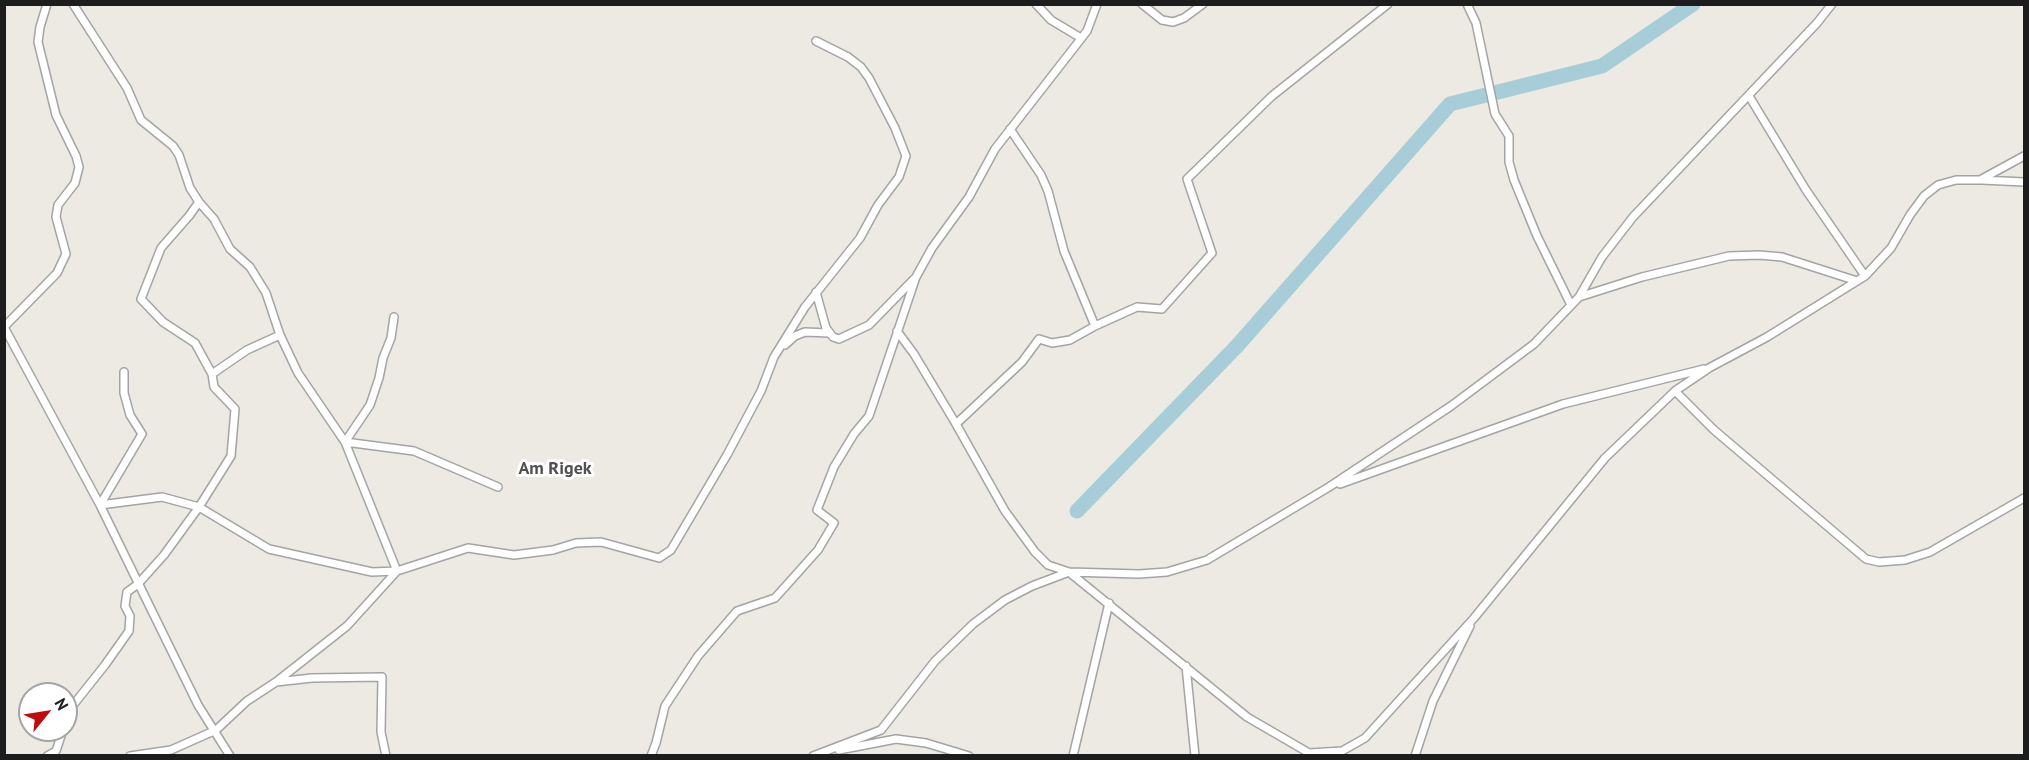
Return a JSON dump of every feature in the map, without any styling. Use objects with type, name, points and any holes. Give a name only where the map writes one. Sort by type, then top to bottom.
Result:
[{"type":"street","points":[[47,4],[38,42],[56,115],[79,166],[75,183],[57,205],[56,217],[66,254],[57,273],[4,327],[100,505],[198,705],[216,730],[230,756]]},
{"type":"street","points":[[73,4],[127,88],[141,120],[173,146],[179,155],[190,188],[214,219],[230,249],[250,267],[266,293],[279,334],[297,373],[345,442],[397,571]]},
{"type":"street","points":[[1036,4],[1051,20],[1081,38]]},
{"type":"street","points":[[651,756],[665,706],[698,656],[737,611],[775,598],[818,550],[834,523],[817,510],[834,467],[854,434],[869,416],[916,277],[932,248],[969,197],[995,148],[1087,31],[1097,4]]},
{"type":"street","points":[[1142,4],[1157,17],[1168,22],[1179,20],[1203,4]]},
{"type":"street","points":[[956,424],[1022,362],[1039,339],[1052,343],[1070,340],[1137,306],[1162,309],[1212,253],[1187,179],[1272,96],[1388,4]]},
{"type":"street","points":[[1467,4],[1476,23],[1495,114],[1509,136],[1509,162],[1514,180],[1537,236],[1571,305]]},
{"type":"street","points":[[897,331],[914,354],[956,424],[1005,511],[1035,552],[1048,565],[1069,572],[1148,574],[1167,572],[1207,560],[1329,487],[1451,406],[1525,350],[1579,297],[1602,256],[1633,217],[1749,96],[1832,4]]},
{"type":"street","points":[[100,505],[162,497],[199,507],[269,549],[372,572],[397,571],[468,548],[514,555],[553,550],[576,543],[600,542],[659,558],[671,550],[684,529],[760,391],[774,357],[816,292],[860,238],[899,177],[906,156],[895,128],[869,78],[848,57],[816,41]]},
{"type":"street","points":[[1749,96],[1806,190],[1865,276]]},
{"type":"street","points":[[1010,129],[1041,175],[1064,251],[1095,326]]},
{"type":"street","points":[[1980,180],[2025,156]]},
{"type":"street","points":[[1069,572],[1247,717],[1309,753],[1342,751],[1365,738],[1474,618],[1605,458],[1675,391],[1709,368],[1767,337],[1865,276],[1891,248],[1910,216],[1938,185],[1956,180],[2025,182]]},
{"type":"street","points":[[78,699],[129,631],[130,616],[125,606],[127,592],[138,584],[164,555],[199,507],[231,456],[235,409],[214,387],[212,374],[195,344],[163,322],[141,299],[161,248],[199,202]]},
{"type":"street","points":[[1579,297],[1641,276],[1729,256],[1782,257],[1857,281]]},
{"type":"street","points":[[774,357],[795,336],[805,332],[829,333],[839,339],[859,331],[879,316],[916,277]]},
{"type":"street","points":[[816,292],[822,318],[829,333]]},
{"type":"street","points":[[345,442],[370,405],[391,338],[394,317]]},
{"type":"street","points":[[212,374],[247,350],[279,334]]},
{"type":"street","points":[[1329,487],[1563,404],[1709,368]]},
{"type":"street","points":[[100,505],[141,434],[130,415],[123,393],[124,372]]},
{"type":"street","points":[[1675,391],[1714,430],[1866,559],[1879,562],[1905,560],[1930,552],[2025,498]]},
{"type":"street","points":[[345,442],[414,451],[498,487]]},
{"type":"street","points":[[130,756],[171,750],[216,730],[247,701],[276,682],[347,626],[397,571]]},
{"type":"street","points":[[813,756],[881,730],[934,661],[973,624],[1005,600],[1032,586],[1069,572]]},
{"type":"street","points":[[1073,756],[1109,603]]},
{"type":"street","points":[[1415,756],[1433,701],[1474,618]]},
{"type":"street","points":[[1186,666],[1195,756]]},
{"type":"street","points":[[276,682],[312,678],[382,677],[381,732],[386,756]]},
{"type":"street","points":[[821,753],[896,739],[926,743],[969,756]]},
{"type":"street","points":[[47,756],[56,751],[59,742]]},
{"type":"waterway","points":[[1077,511],[1237,346],[1450,104],[1602,66],[1693,4]]},
{"type":"district","name":"Am Rigek","points":[[555,469]]}]
